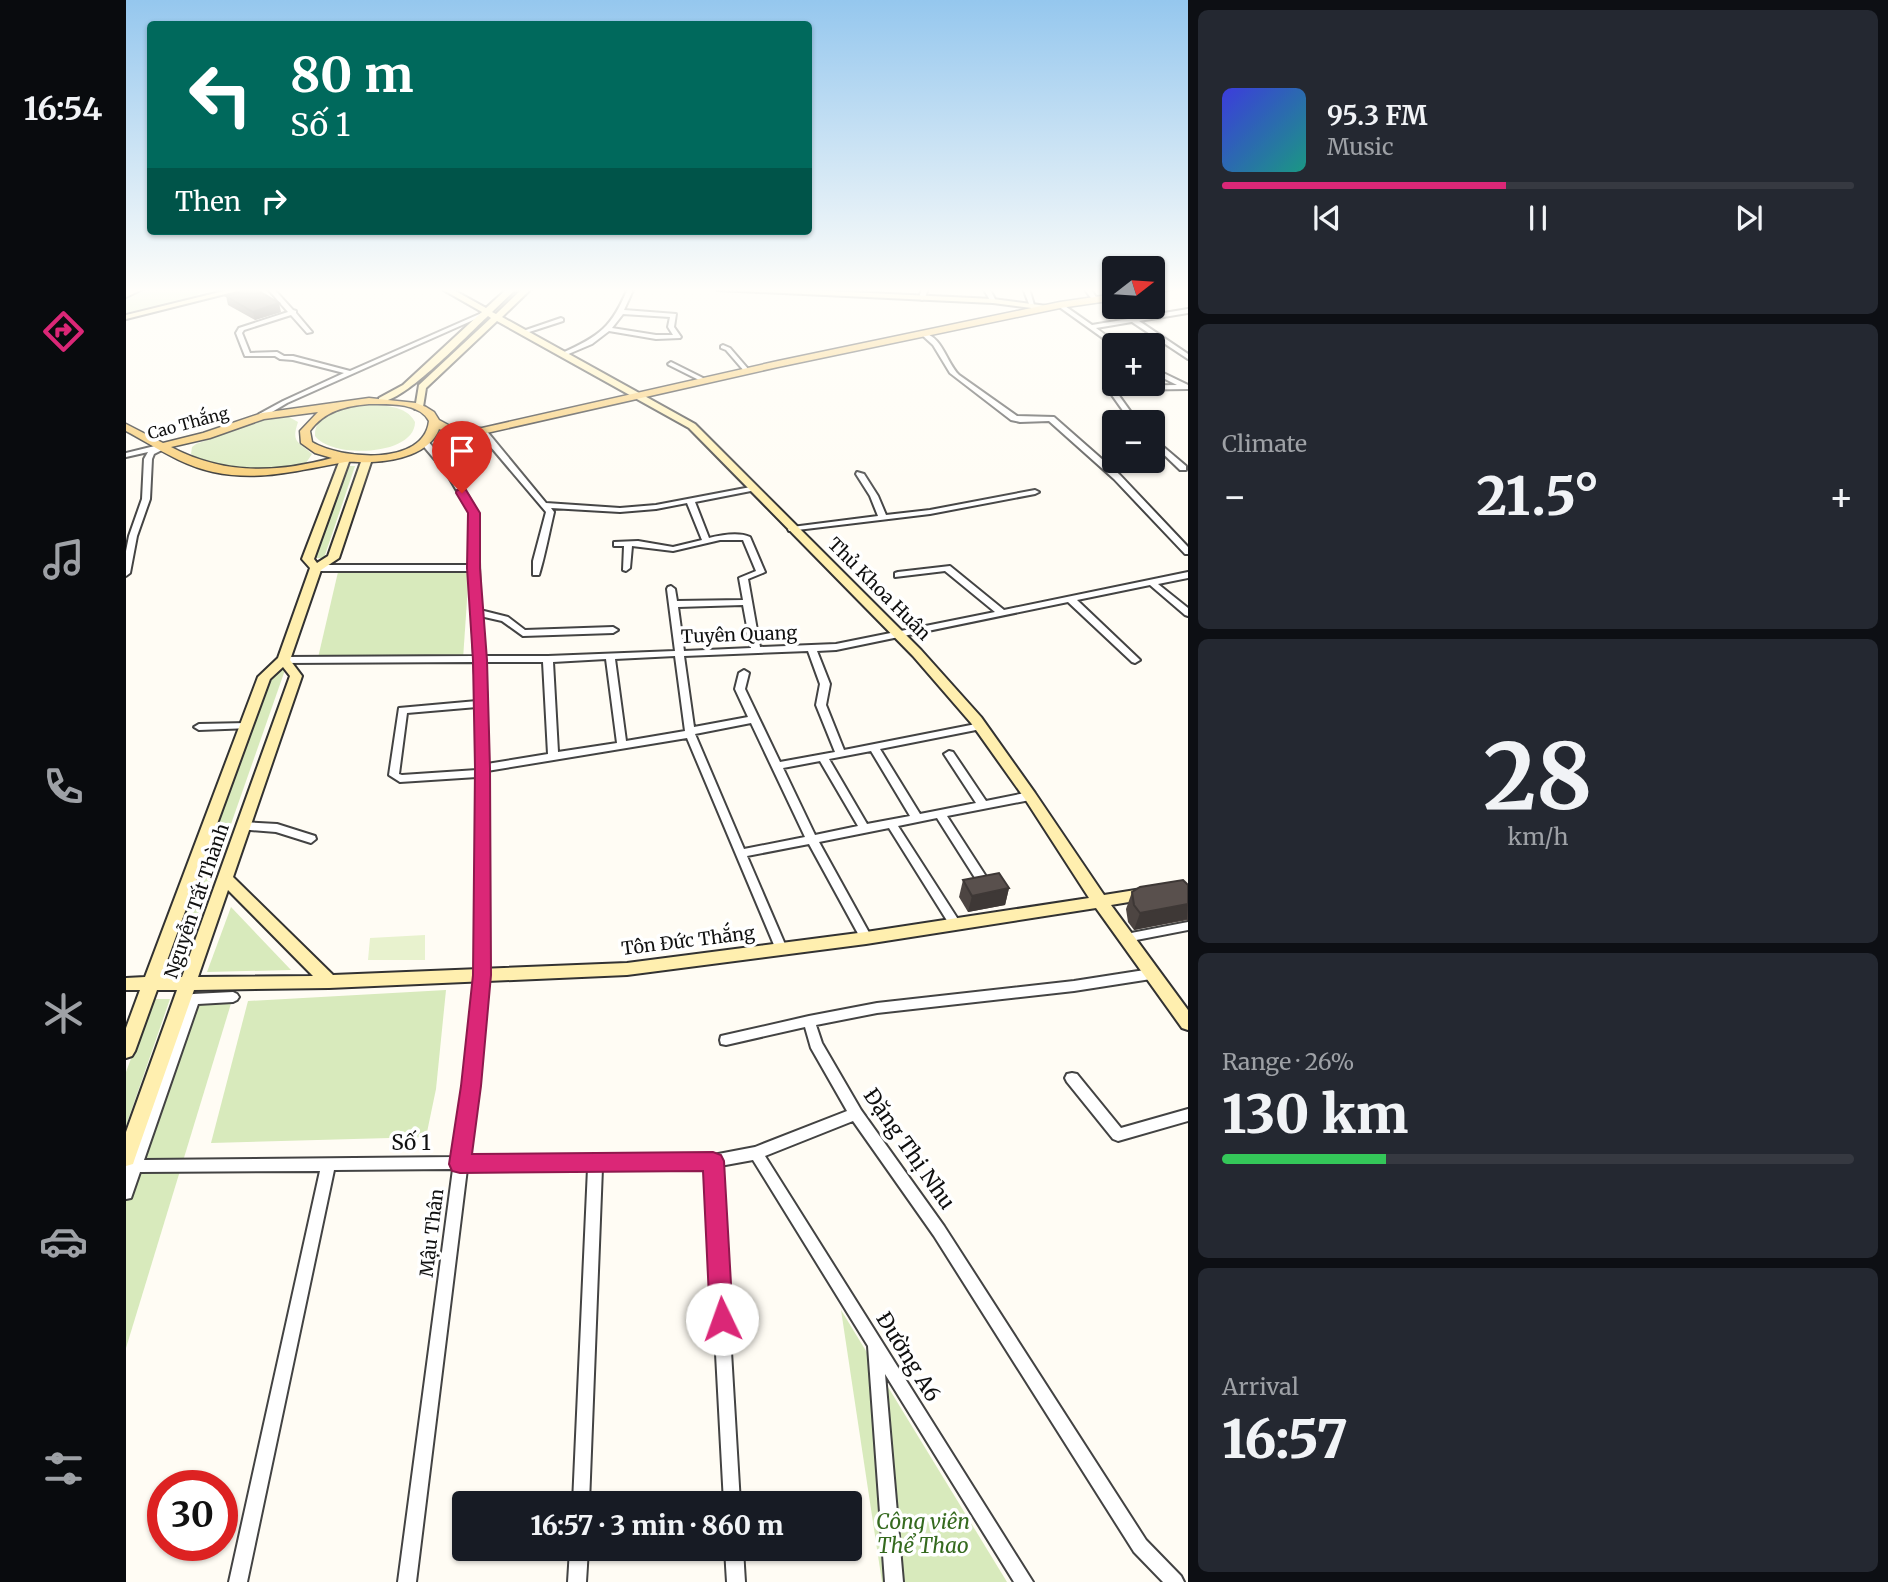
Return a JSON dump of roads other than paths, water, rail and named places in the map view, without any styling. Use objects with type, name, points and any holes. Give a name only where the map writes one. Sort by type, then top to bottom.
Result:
[{"type":"main road","points":[[382,400],[406,387],[436,362]]},
{"type":"main road","points":[[418,407],[422,387],[446,362]]},
{"type":"main road","name":"Thủ Khoa Huân","points":[[578,362],[692,426],[899,635],[981,726],[1100,902],[1188,1023]]},
{"type":"main road","points":[[126,427],[208,468],[247,474],[302,469],[345,459],[367,459],[399,453],[424,442],[462,438],[482,431],[791,362]]},
{"type":"main road","points":[[262,416],[382,400],[418,407],[431,416],[434,422],[433,432],[424,442]]},
{"type":"main road","points":[[344,405],[314,419],[305,431],[305,437],[313,449],[345,459]]},
{"type":"main road","name":"Cao Thắng","points":[[163,446],[206,436],[262,416]]},
{"type":"main road","points":[[434,422],[450,430],[482,431]]},
{"type":"main road","name":"Nguyễn Tất Thành","points":[[316,568],[308,559],[345,459]]},
{"type":"main road","name":"Nguyễn Tất Thành","points":[[126,1051],[264,677],[284,660],[316,568],[333,558],[367,459]]},
{"type":"main road","name":"Nguyễn Tất Thành","points":[[129,1163],[296,676],[284,660]]},
{"type":"main road","points":[[226,879],[329,982]]},
{"type":"main road","name":"Tôn Đức Thắng","points":[[151,984],[329,982],[627,969],[866,938],[1163,891]]},
{"type":"main road","points":[[126,984],[151,984]]},
{"type":"street","points":[[308,362],[350,373]]},
{"type":"street","name":"Cao Thắng","points":[[262,416],[285,402],[377,362]]},
{"type":"street","points":[[739,362],[747,371]]},
{"type":"street","points":[[948,362],[956,375],[978,388],[1014,418],[1051,419],[1117,477],[1188,552]]},
{"type":"street","points":[[671,364],[705,381]]},
{"type":"street","points":[[1165,376],[1187,387]]},
{"type":"street","points":[[1126,410],[1110,388],[1187,387]]},
{"type":"street","points":[[482,431],[550,512],[536,573]]},
{"type":"street","name":"Mậu Thân","points":[[407,1582],[471,1086],[482,975],[482,704],[473,568],[474,513],[450,473],[424,442]]},
{"type":"street","points":[[126,573],[132,536],[146,499],[148,459],[151,453],[163,446]]},
{"type":"street","name":"Cao Thắng","points":[[126,455],[163,446]]},
{"type":"street","points":[[1165,451],[1183,468]]},
{"type":"street","points":[[860,474],[874,496],[883,518]]},
{"type":"street","points":[[544,505],[620,510],[753,488]]},
{"type":"street","points":[[792,529],[883,518],[1035,492]]},
{"type":"street","points":[[690,500],[706,540]]},
{"type":"street","points":[[617,544],[673,549],[706,540],[746,537],[761,572],[743,578],[756,650]]},
{"type":"street","points":[[626,568],[628,544]]},
{"type":"street","points":[[316,568],[473,568]]},
{"type":"street","points":[[898,575],[947,568],[1003,614]]},
{"type":"street","name":"Tuyên Quang","points":[[284,660],[548,659],[847,646],[1188,575]]},
{"type":"street","points":[[1151,582],[1188,613]]},
{"type":"street","points":[[671,589],[690,733],[781,949]]},
{"type":"street","points":[[1070,599],[1135,660]]},
{"type":"street","points":[[673,604],[748,602]]},
{"type":"street","points":[[476,612],[505,619],[523,633],[613,630]]},
{"type":"street","points":[[811,649],[825,684],[821,705],[839,752]]},
{"type":"street","points":[[610,656],[622,746]]},
{"type":"street","points":[[548,659],[553,757]]},
{"type":"street","points":[[744,673],[739,686],[754,719],[811,839],[866,938]]},
{"type":"street","points":[[482,704],[402,710],[394,775],[400,779],[482,770],[622,746],[754,719]]},
{"type":"street","points":[[199,727],[247,726]]},
{"type":"street","points":[[778,766],[981,726]]},
{"type":"street","points":[[873,746],[917,818]]},
{"type":"street","points":[[949,754],[983,805]]},
{"type":"street","points":[[822,756],[864,828]]},
{"type":"street","points":[[741,853],[1030,796]]},
{"type":"street","points":[[940,814],[981,878]]},
{"type":"street","points":[[891,823],[956,924]]},
{"type":"street","points":[[243,826],[278,828],[311,839]]},
{"type":"street","points":[[1126,938],[1188,926]]},
{"type":"street","points":[[726,1040],[887,1006],[1074,986],[1151,974]]},
{"type":"street","points":[[126,1193],[129,1163],[193,999],[233,997]]},
{"type":"street","name":"Đặng Thị Nhu","points":[[809,1021],[816,1044],[856,1114],[939,1231],[1140,1546],[1175,1582]]},
{"type":"street","points":[[1072,1077],[1118,1135],[1188,1115]]},
{"type":"street","name":"Số 1","points":[[129,1163],[328,1165],[713,1161],[756,1153],[856,1114]]},
{"type":"street","name":"Đường A6","points":[[756,1153],[1024,1582]]},
{"type":"street","points":[[713,1161],[731,1491]]},
{"type":"street","points":[[581,1491],[595,1163]]},
{"type":"street","points":[[238,1582],[328,1165]]},
{"type":"street","points":[[875,1344],[894,1582]]},
{"type":"street","points":[[577,1582],[578,1561]]},
{"type":"street","points":[[735,1561],[736,1582]]},
{"type":"park label","name":"Công viên Thể Thao","points":[[923,1534]]}]
